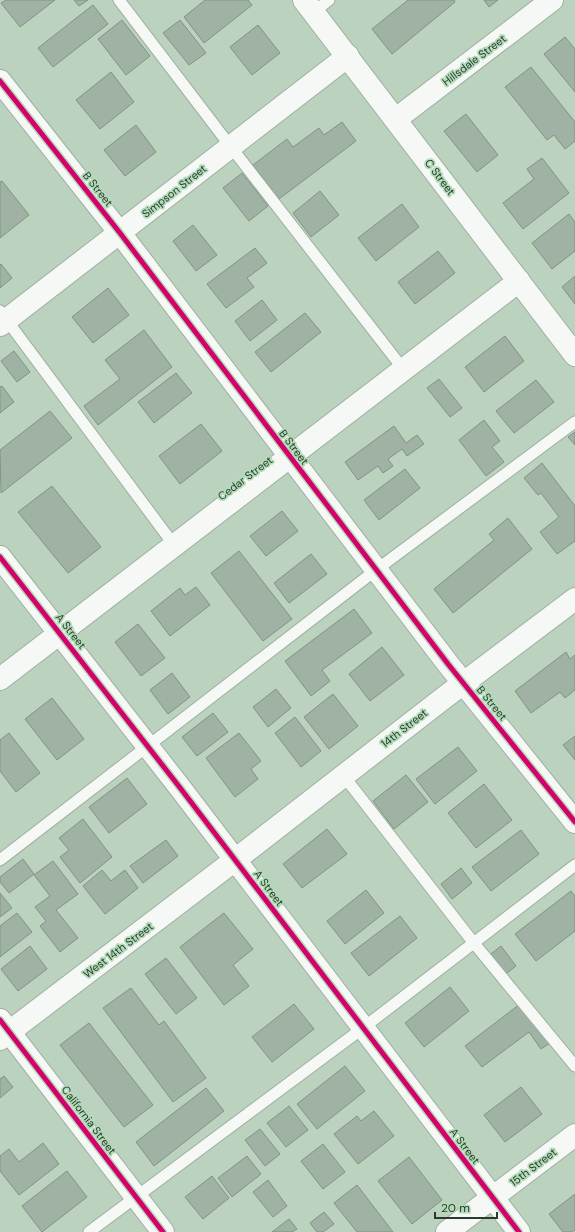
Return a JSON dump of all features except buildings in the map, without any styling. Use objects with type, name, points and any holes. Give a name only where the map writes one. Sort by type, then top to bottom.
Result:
[{"type":"street","name":"Hillsdale Street","points":[[396,119],[552,0]]},
{"type":"street","name":"C Street","points":[[316,4],[348,56],[575,355]]},
{"type":"street","name":"Simpson Street","points":[[2,319],[120,233],[348,56]]},
{"type":"street","name":"B Street","points":[[0,81],[120,233],[289,457],[463,683],[575,822]]},
{"type":"street","name":"Cedar Street","points":[[0,679],[520,281]]},
{"type":"street","name":"A Street","points":[[0,557],[148,746],[519,1232]]},
{"type":"street","name":"14th Street","points":[[235,860],[343,775],[575,599]]},
{"type":"street","name":"West 14th Street","points":[[3,1030],[235,860]]},
{"type":"street","name":"California Street","points":[[3,1030],[163,1232]]},
{"type":"street","name":"15th Street","points":[[447,1232],[575,1136]]},
{"type":"lane","points":[[119,0],[404,370]]},
{"type":"lane","points":[[2,319],[174,545]]},
{"type":"lane","points":[[0,860],[376,570],[575,422]]},
{"type":"lane","points":[[343,775],[473,942],[575,1066]]},
{"type":"lane","points":[[89,1232],[363,1028],[473,942],[575,866]]},
{"type":"cycle path","points":[[0,81],[120,233],[448,664],[575,822]]},
{"type":"cycle path","points":[[0,557],[181,789],[519,1232]]},
{"type":"cycle path","points":[[0,1020],[163,1232]]}]
